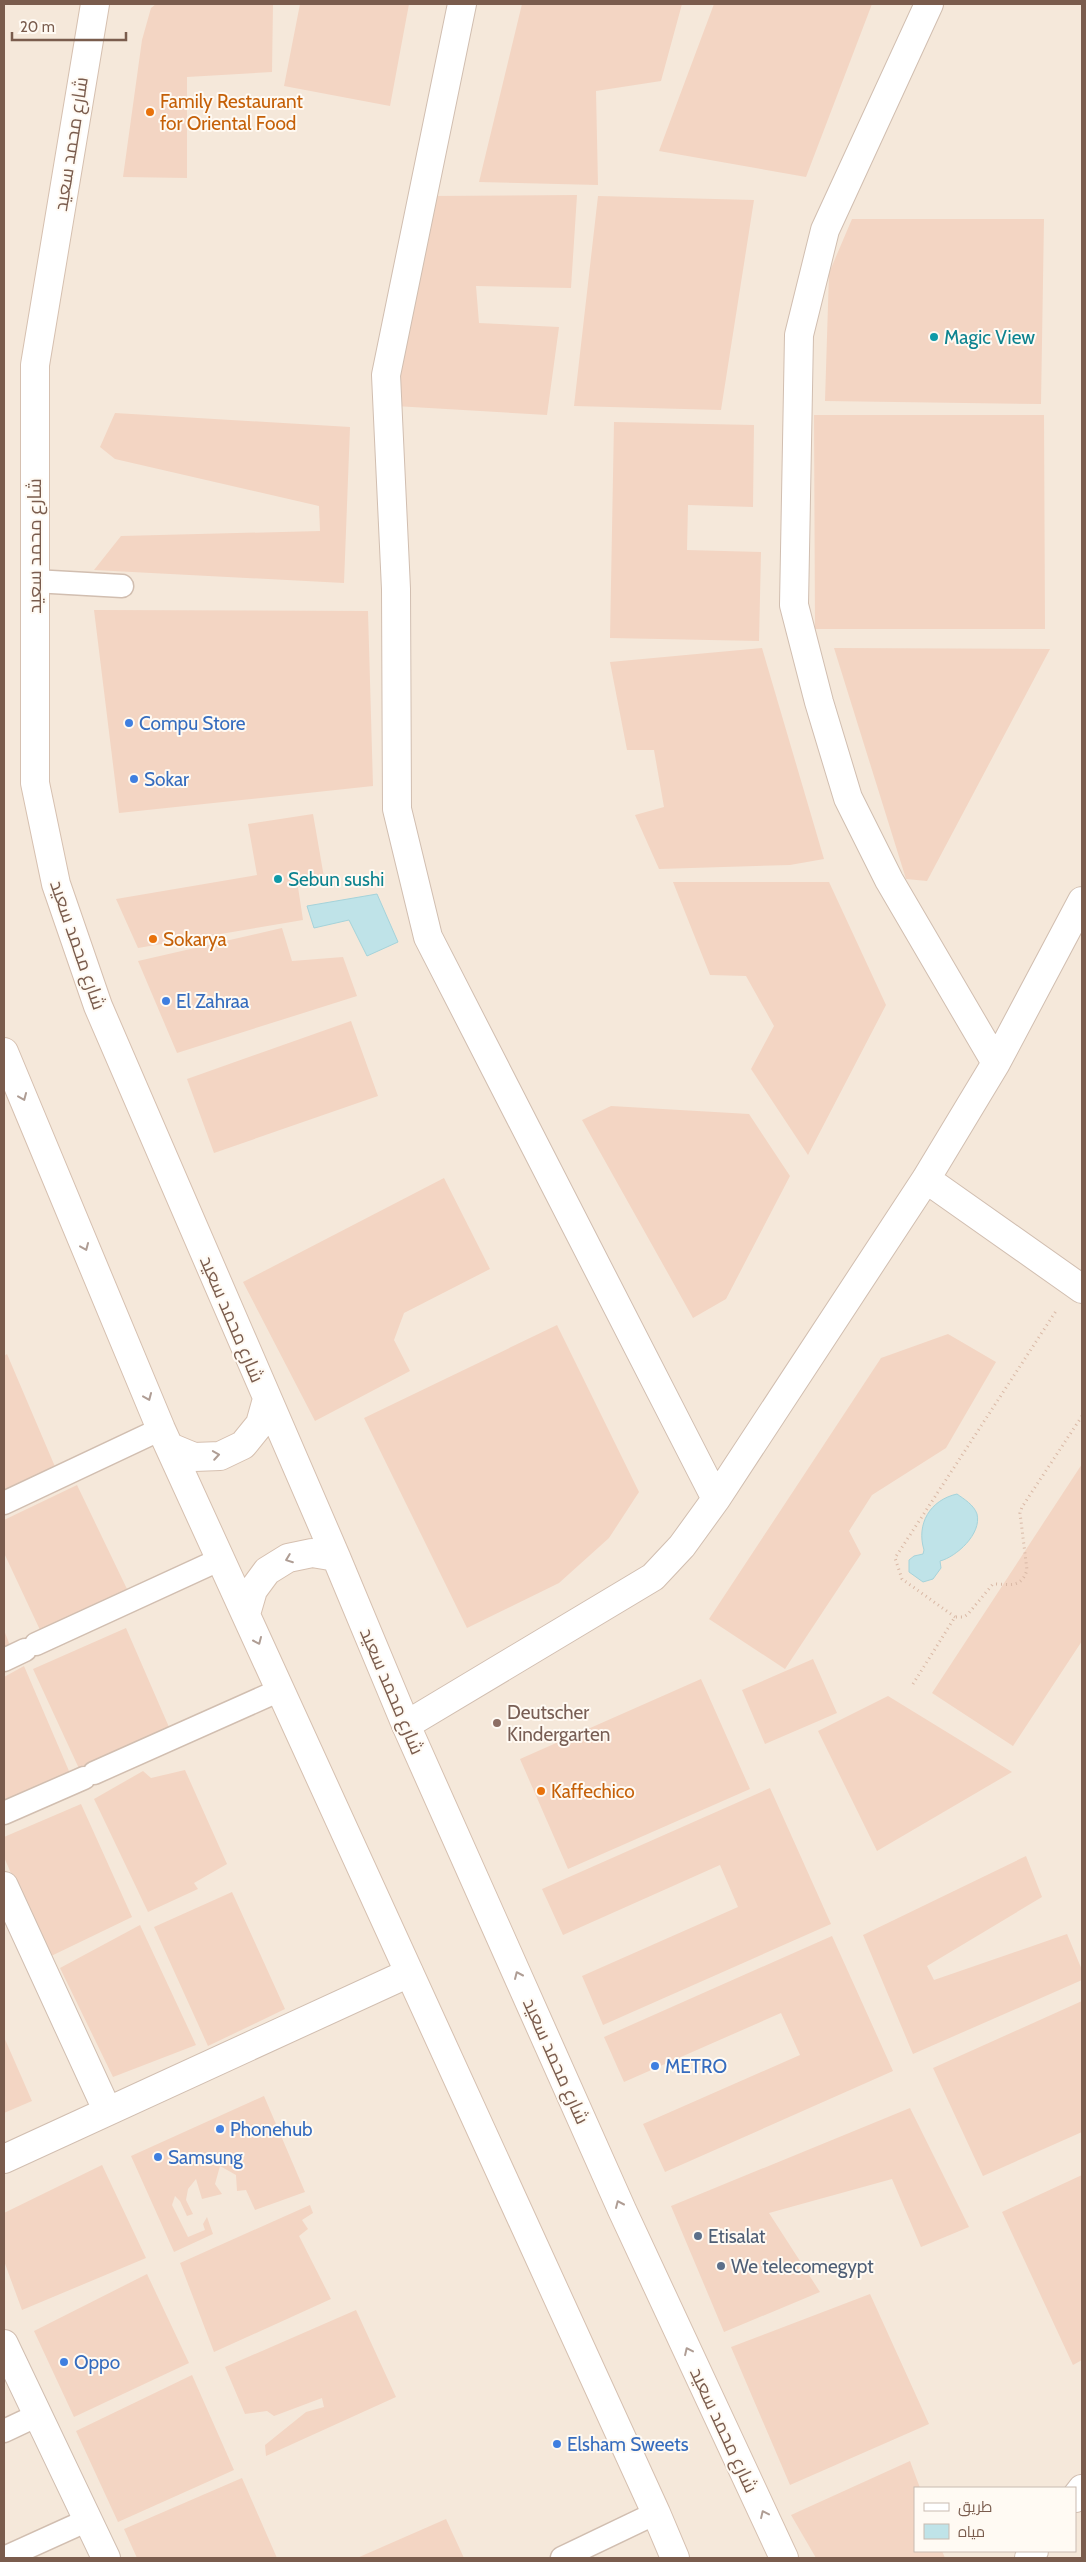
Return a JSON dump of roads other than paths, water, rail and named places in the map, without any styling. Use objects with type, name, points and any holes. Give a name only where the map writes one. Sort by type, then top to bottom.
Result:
[{"type":"street","points":[[462,4],[386,375],[396,589],[397,809],[428,937],[716,1499]]},
{"type":"street","points":[[929,4],[825,230],[799,335],[794,605],[819,702],[848,798],[889,880],[996,1063]]},
{"type":"street","name":"شارع محمد سعيد","points":[[89,9],[35,365],[35,782],[56,884],[98,1006],[336,1557],[406,1725],[622,2210],[784,2558]]},
{"type":"street","points":[[406,1725],[653,1577],[682,1546],[716,1499],[926,1179],[996,1063],[1082,902]]},
{"type":"street","points":[[4,1052],[166,1438],[675,2558]]},
{"type":"street","points":[[926,1179],[1078,1286]]},
{"type":"street","points":[[166,1438],[194,1457],[220,1456],[244,1445],[260,1424],[267,1399]]},
{"type":"street","points":[[246,1614],[253,1590],[267,1571],[274,1566],[288,1558],[312,1552],[336,1557]]},
{"type":"street","points":[[4,1886],[107,2110]]},
{"type":"street","points":[[4,2159],[107,2110],[409,1973]]},
{"type":"street","points":[[4,2344],[106,2558]]},
{"type":"lane","points":[[34,581],[122,586]]},
{"type":"lane","points":[[4,1503],[166,1438]]},
{"type":"lane","points":[[4,1660],[221,1559]]},
{"type":"lane","points":[[4,1813],[280,1690]]},
{"type":"lane","points":[[4,2431],[38,2415]]},
{"type":"lane","points":[[562,2558],[656,2513]]},
{"type":"lane","points":[[4,2558],[88,2520]]},
{"type":"water","points":[[377,894],[398,942],[367,956],[349,920],[314,928],[307,906]]},
{"type":"water","points":[[957,1494],[969,1502],[976,1511],[978,1522],[976,1529],[972,1537],[960,1550],[940,1561],[941,1568],[933,1579],[923,1582],[909,1572],[909,1560],[914,1556],[923,1554],[922,1531],[927,1515],[939,1502]]},
{"type":"place","name":"Family Restaurant for Oriental Food","points":[[150,112]]},
{"type":"place","name":"Magic View","points":[[934,337]]},
{"type":"place","name":"Compu Store","points":[[129,723]]},
{"type":"place","name":"Sokar","points":[[134,779]]},
{"type":"place","name":"Sebun sushi","points":[[278,879]]},
{"type":"place","name":"Sokarya","points":[[153,939]]},
{"type":"place","name":"El Zahraa","points":[[166,1001]]},
{"type":"place","name":"Deutscher Kindergarten","points":[[497,1723]]},
{"type":"place","name":"Kaffechico","points":[[541,1791]]},
{"type":"place","name":"METRO","points":[[655,2066]]},
{"type":"place","name":"Phonehub","points":[[220,2129]]},
{"type":"place","name":"Samsung","points":[[158,2157]]},
{"type":"place","name":"Etisalat","points":[[698,2236]]},
{"type":"place","name":"We telecomegypt","points":[[721,2266]]},
{"type":"place","name":"Oppo","points":[[64,2362]]},
{"type":"place","name":"Elsham Sweets","points":[[557,2444]]}]
